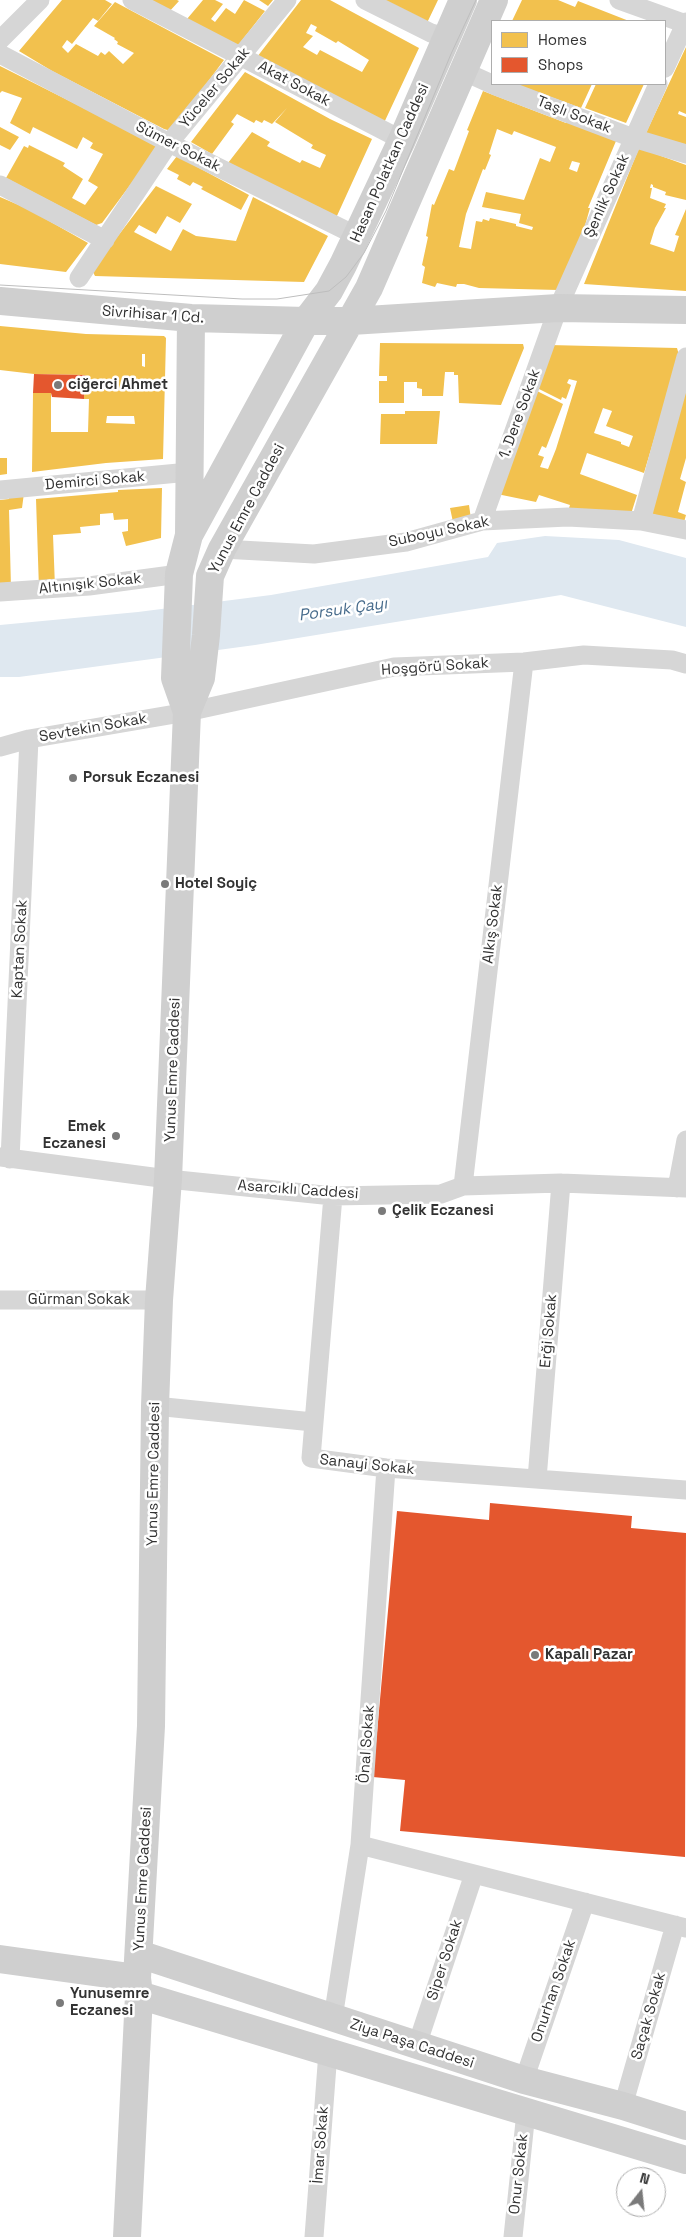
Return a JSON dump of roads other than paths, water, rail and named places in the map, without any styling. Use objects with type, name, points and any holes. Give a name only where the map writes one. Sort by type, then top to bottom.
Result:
[{"type":"main road","name":"Hasan Polatkan Caddesi","points":[[306,320],[330,291],[358,236],[463,0]]},
{"type":"main road","name":"Yunus Emre Caddesi","points":[[127,2237],[150,1726],[155,1406],[159,1300],[168,1179],[187,712],[200,678],[210,576],[222,549],[351,321],[391,238],[494,0]]},
{"type":"main road","name":"Sivrihisar 1 Cd.","points":[[0,301],[191,318],[351,321],[558,308],[686,310]]},
{"type":"main road","name":"Yunus Emre Caddesi","points":[[189,535],[191,318]]},
{"type":"main road","name":"Yunus Emre Caddesi","points":[[187,712],[176,678],[179,574],[189,535],[306,320]]},
{"type":"main road","name":"Ziya Paşa Caddesi","points":[[0,1959],[138,1976],[333,2018],[524,2080],[624,2106],[686,2126]]},
{"type":"main road","name":"Ziya Paşa Caddesi","points":[[138,1976],[328,2052],[686,2160]]},
{"type":"street","points":[[0,40],[40,0]]},
{"type":"street","name":"Akat Sokak","points":[[132,0],[402,140]]},
{"type":"street","name":"Yüceler Sokak","points":[[79,278],[169,143],[287,0]]},
{"type":"street","points":[[365,0],[431,33],[446,37]]},
{"type":"street","points":[[619,0],[686,24],[666,66]]},
{"type":"street","name":"Sümer Sokak","points":[[0,54],[169,143],[358,236]]},
{"type":"street","name":"Taşlı Sokak","points":[[463,71],[491,84]]},
{"type":"street","name":"Taşlı Sokak","points":[[494,85],[633,138],[686,154]]},
{"type":"street","name":"Şenlik Sokak","points":[[558,308],[658,85]]},
{"type":"street","points":[[0,185],[105,240]]},
{"type":"street","name":"1. Dere Sokak","points":[[482,521],[558,308]]},
{"type":"street","points":[[642,521],[686,358]]},
{"type":"street","name":"Demirci Sokak","points":[[0,490],[189,472]]},
{"type":"street","name":"Suboyu Sokak","points":[[222,549],[314,554],[406,542],[482,521],[568,517],[642,521],[686,530]]},
{"type":"street","name":"Altınışık Sokak","points":[[0,592],[89,586],[179,574]]},
{"type":"street","name":"Hoşgörü Sokak","points":[[187,712],[394,667],[524,662],[584,655],[672,660],[686,664]]},
{"type":"street","name":"Alkış Sokak","points":[[463,1186],[524,662]]},
{"type":"street","name":"Sevtekin Sokak","points":[[0,747],[30,739],[187,712]]},
{"type":"street","name":"Kaptan Sokak","points":[[5,1158],[30,739]]},
{"type":"street","points":[[682,1188],[686,1140]]},
{"type":"street","name":"Asarcıklı Caddesi","points":[[5,1158],[168,1179],[333,1196],[441,1194],[463,1186],[561,1184],[682,1188]]},
{"type":"street","name":"Erği Sokak","points":[[537,1479],[561,1184]]},
{"type":"street","name":"Sanayi Sokak","points":[[333,1196],[311,1458],[386,1468],[686,1490]]},
{"type":"street","name":"Gürman Sokak","points":[[0,1300],[159,1300]]},
{"type":"street","points":[[155,1406],[313,1422]]},
{"type":"street","name":"Önal Sokak","points":[[333,2018],[360,1845],[386,1468]]},
{"type":"street","points":[[360,1845],[681,1927]]},
{"type":"street","name":"Siper Sokak","points":[[417,2045],[474,1874]]},
{"type":"street","name":"Onurhan Sokak","points":[[524,2080],[585,1902]]},
{"type":"street","name":"Saçak Sokak","points":[[624,2106],[681,1927]]},
{"type":"street","name":"İmar Sokak","points":[[314,2237],[328,2052]]},
{"type":"street","name":"Onur Sokak","points":[[512,2237],[526,2112]]},
{"type":"water","name":"Porsuk Çayı","points":[[545,536],[619,540],[686,558],[686,627],[561,595],[255,645],[19,677],[0,677],[0,625],[138,612],[271,595],[488,557],[497,543]]},
{"type":"tram line","points":[[0,285],[242,299],[277,299],[329,291],[346,277],[364,253],[386,211],[451,54],[476,0]]},
{"type":"place","name":"ciğerci Ahmet","points":[[58,385]]},
{"type":"place","name":"Porsuk Eczanesi","points":[[73,778]]},
{"type":"place","name":"Hotel Soyiç","points":[[165,884]]},
{"type":"place","name":"Emek Eczanesi","points":[[116,1136]]},
{"type":"place","name":"Çelik Eczanesi","points":[[382,1211]]},
{"type":"place","name":"Kapalı Pazar","points":[[535,1655]]},
{"type":"place","name":"Yunusemre Eczanesi","points":[[60,2003]]}]
